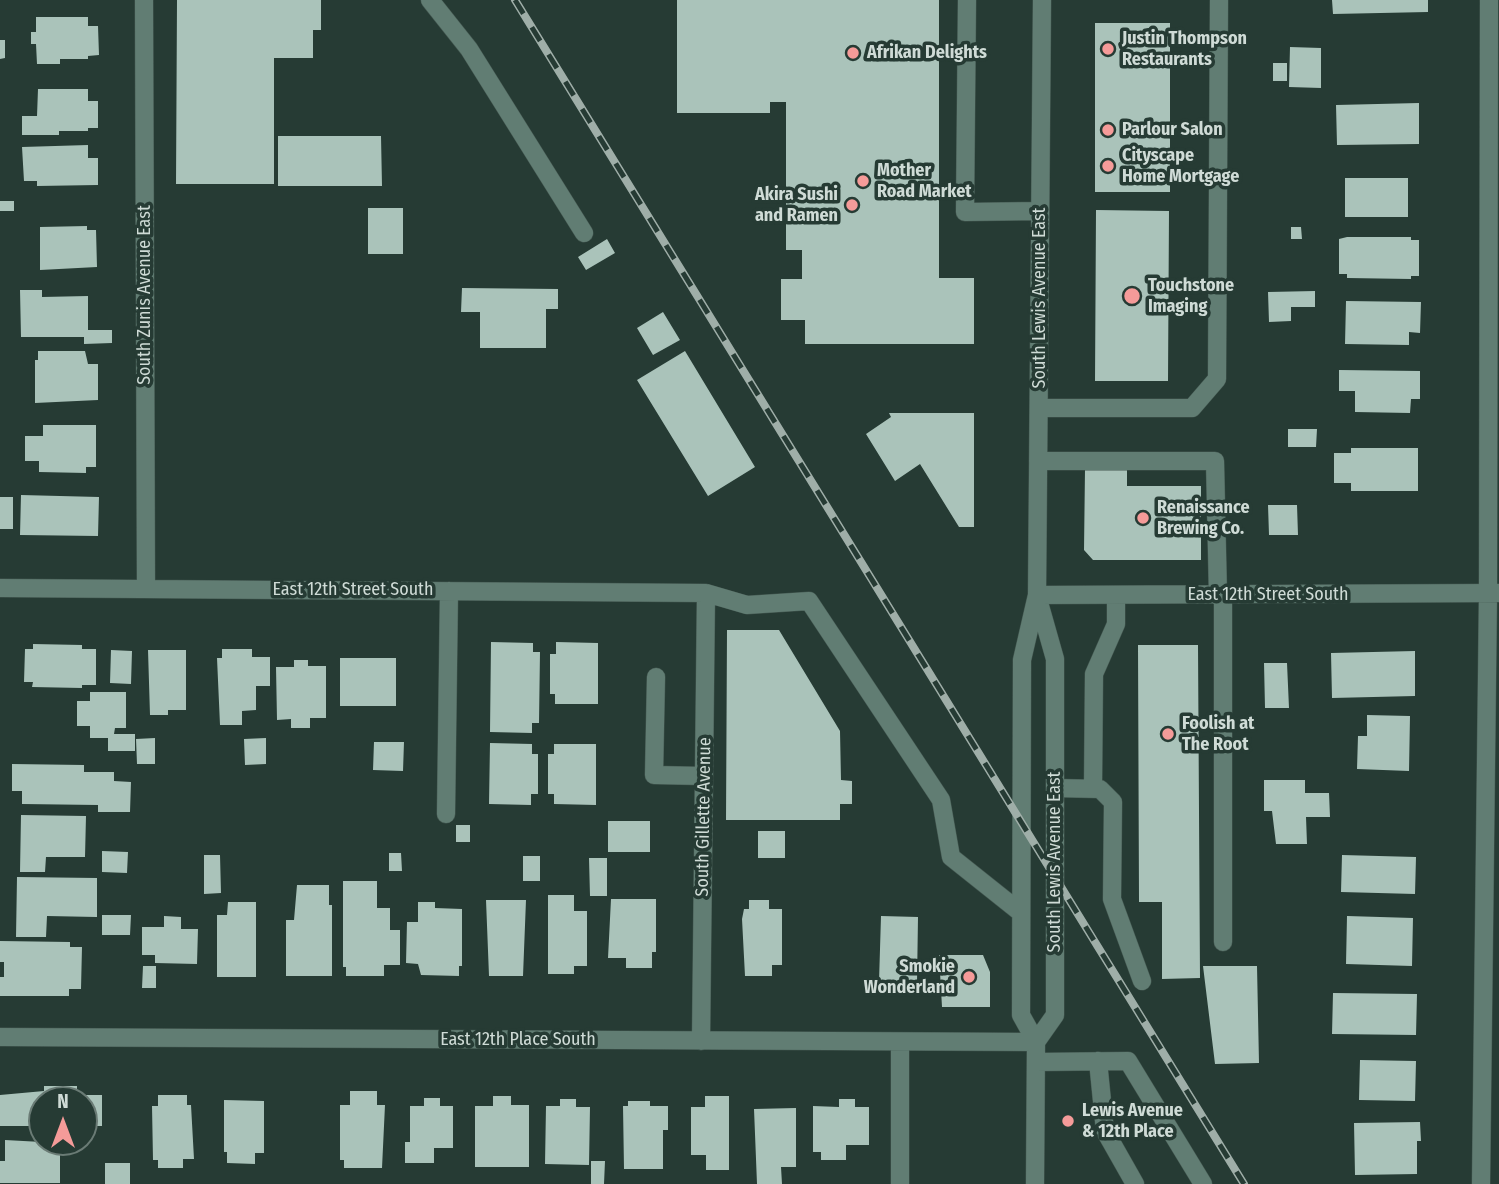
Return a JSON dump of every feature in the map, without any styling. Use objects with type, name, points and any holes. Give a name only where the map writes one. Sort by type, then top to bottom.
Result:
[{"type":"street","name":"South Zunis Avenue East","points":[[144,0],[146,589]]},
{"type":"street","points":[[430,0],[469,49],[584,233]]},
{"type":"street","points":[[967,0],[965,212],[1040,211]]},
{"type":"street","name":"South Lewis Avenue East","points":[[1035,1184],[1036,1042],[1021,1015],[1020,912],[1022,660],[1037,595],[1042,0]]},
{"type":"street","points":[[1039,408],[1192,408],[1217,379],[1219,0]]},
{"type":"street","points":[[1481,1184],[1493,593],[1489,0]]},
{"type":"street","points":[[1038,461],[1215,461],[1221,596],[1223,942]]},
{"type":"street","name":"East 12th Street South","points":[[0,588],[706,593],[747,605],[809,601],[941,800],[951,857],[1020,912]]},
{"type":"street","points":[[446,814],[449,591]]},
{"type":"street","name":"South Gillette Avenue","points":[[701,1041],[706,593]]},
{"type":"street","name":"East 12th Street South","points":[[1037,595],[1493,593]]},
{"type":"street","name":"South Lewis Avenue East","points":[[1036,1042],[1055,1016],[1055,659],[1037,595]]},
{"type":"street","points":[[1093,789],[1094,674],[1116,624],[1116,595]]},
{"type":"street","points":[[656,677],[654,775],[704,776]]},
{"type":"street","points":[[1055,788],[1100,789],[1113,803],[1112,899],[1142,981]]},
{"type":"street","name":"East 12th Place South","points":[[0,1037],[1036,1042]]},
{"type":"street","points":[[900,1042],[900,1184]]},
{"type":"street","points":[[1098,1061],[1105,1131],[1135,1184]]},
{"type":"street","points":[[1036,1062],[1128,1061],[1203,1184]]},
{"type":"building","points":[[177,0],[321,0],[321,30],[313,30],[313,58],[274,58],[274,184],[176,184]]},
{"type":"building","name":"Mother Road Market","points":[[677,0],[939,0],[939,278],[974,278],[974,344],[805,344],[805,320],[781,320],[781,279],[802,279],[802,250],[786,250],[786,102],[770,102],[770,113],[677,113]]},
{"type":"building","points":[[1332,0],[1428,0],[1428,12],[1333,14]]},
{"type":"building","points":[[36,17],[88,17],[88,26],[98,26],[99,55],[88,56],[88,59],[60,59],[60,64],[37,64],[36,44],[31,44],[31,32],[36,32]]},
{"type":"building","points":[[1095,23],[1170,23],[1170,192],[1095,192]]},
{"type":"building","points":[[0,40],[5,40],[5,58],[0,59]]},
{"type":"building","points":[[1290,47],[1321,48],[1321,88],[1289,87]]},
{"type":"building","points":[[1273,63],[1287,63],[1287,81],[1273,81]]},
{"type":"building","points":[[38,89],[88,89],[88,101],[98,101],[98,128],[88,128],[88,131],[59,131],[59,135],[22,135],[22,116],[37,116]]},
{"type":"building","points":[[1419,103],[1419,144],[1337,145],[1336,105]]},
{"type":"building","points":[[278,136],[381,136],[382,186],[278,186]]},
{"type":"building","points":[[88,145],[88,158],[98,158],[98,185],[37,186],[37,181],[24,181],[22,147]]},
{"type":"building","points":[[1345,178],[1408,178],[1408,217],[1345,217]]},
{"type":"building","points":[[0,201],[14,201],[14,211],[0,211]]},
{"type":"building","points":[[368,208],[403,208],[403,254],[368,254]]},
{"type":"building","name":"Touchstone Imaging","points":[[1096,210],[1169,211],[1168,381],[1095,381]]},
{"type":"building","points":[[87,226],[87,230],[96,230],[97,267],[40,270],[40,227]]},
{"type":"building","points":[[1291,227],[1301,227],[1302,239],[1291,239]]},
{"type":"building","points":[[1411,237],[1411,240],[1419,240],[1419,276],[1411,276],[1411,279],[1347,278],[1347,274],[1339,274],[1339,239]]},
{"type":"building","points":[[607,239],[615,253],[586,270],[578,257]]},
{"type":"building","points":[[462,288],[558,289],[558,309],[546,309],[546,348],[480,348],[480,312],[461,312]]},
{"type":"building","points":[[20,290],[42,290],[42,297],[88,296],[88,330],[112,330],[112,343],[84,344],[84,337],[21,337]]},
{"type":"building","points":[[1315,291],[1315,307],[1291,307],[1291,321],[1269,322],[1268,292]]},
{"type":"building","points":[[1346,301],[1421,302],[1420,333],[1409,332],[1409,345],[1345,344]]},
{"type":"building","points":[[663,312],[680,340],[653,355],[637,328]]},
{"type":"building","points":[[38,351],[85,351],[88,364],[98,364],[98,400],[35,403],[35,360],[38,360]]},
{"type":"building","points":[[685,351],[755,467],[708,496],[637,380]]},
{"type":"building","points":[[1339,370],[1420,371],[1420,399],[1411,399],[1410,413],[1355,412],[1355,391],[1339,391]]},
{"type":"building","points":[[889,413],[974,413],[974,527],[959,527],[920,464],[895,481],[866,434],[891,417]]},
{"type":"building","points":[[43,425],[96,425],[96,467],[86,467],[86,473],[39,472],[39,461],[25,461],[25,436],[43,436]]},
{"type":"building","points":[[1288,429],[1317,429],[1316,447],[1288,447]]},
{"type":"building","points":[[1351,448],[1418,448],[1418,491],[1351,491],[1351,483],[1334,483],[1334,453],[1351,453]]},
{"type":"building","name":"Renaissance Brewing Co.","points":[[1085,469],[1127,469],[1127,486],[1201,486],[1201,560],[1093,560],[1084,550]]},
{"type":"building","points":[[21,495],[99,497],[98,536],[20,535]]},
{"type":"building","points":[[0,497],[13,497],[13,529],[0,529]]},
{"type":"building","points":[[1268,505],[1297,505],[1298,535],[1269,535]]},
{"type":"building","points":[[727,630],[779,630],[840,731],[841,780],[852,781],[852,804],[840,804],[840,820],[726,820]]},
{"type":"building","points":[[491,642],[533,643],[533,652],[540,652],[539,723],[532,723],[532,733],[490,732]]},
{"type":"building","points":[[556,642],[598,643],[598,704],[555,704],[555,694],[550,694],[550,654],[556,654]]},
{"type":"building","points":[[33,644],[82,645],[82,649],[96,649],[96,685],[82,685],[82,688],[32,687],[33,682],[24,682],[25,649],[33,649]]},
{"type":"building","points":[[1138,645],[1198,645],[1200,978],[1162,979],[1162,902],[1139,902]]},
{"type":"building","points":[[222,649],[252,649],[252,657],[270,657],[270,686],[256,686],[256,710],[242,711],[242,725],[220,725],[217,658],[222,658]]},
{"type":"building","points":[[111,650],[132,651],[131,684],[110,683]]},
{"type":"building","points":[[148,650],[186,650],[186,710],[168,710],[168,715],[150,715]]},
{"type":"building","points":[[1415,651],[1415,696],[1332,698],[1331,653]]},
{"type":"building","points":[[340,658],[396,658],[396,706],[340,706]]},
{"type":"building","points":[[294,660],[308,660],[308,666],[326,666],[326,718],[310,718],[310,728],[291,728],[291,719],[277,720],[276,667],[294,667]]},
{"type":"building","points":[[1264,663],[1287,663],[1289,708],[1265,708]]},
{"type":"building","points":[[90,692],[126,692],[126,728],[115,728],[114,734],[135,734],[135,751],[108,751],[108,738],[90,738],[90,726],[77,726],[77,701],[90,701]]},
{"type":"building","points":[[1367,715],[1410,716],[1409,771],[1357,769],[1358,736],[1367,736]]},
{"type":"building","points":[[155,738],[155,764],[137,764],[136,739]]},
{"type":"building","points":[[266,738],[266,764],[245,765],[244,739]]},
{"type":"building","points":[[374,742],[404,742],[403,771],[373,770]]},
{"type":"building","points":[[490,743],[532,744],[532,754],[538,754],[538,794],[531,794],[531,805],[489,804]]},
{"type":"building","points":[[554,744],[596,744],[596,805],[554,804],[554,794],[548,794],[548,754],[554,754]]},
{"type":"building","points":[[12,764],[84,765],[84,772],[114,772],[114,781],[131,782],[130,812],[98,812],[98,805],[22,804],[22,791],[12,791]]},
{"type":"building","points":[[1264,780],[1305,780],[1305,793],[1329,793],[1330,817],[1306,817],[1307,844],[1276,844],[1272,811],[1264,811]]},
{"type":"building","points":[[21,815],[86,816],[85,857],[46,857],[45,872],[20,872]]},
{"type":"building","points":[[608,821],[650,821],[650,852],[608,852]]},
{"type":"building","points":[[456,825],[470,825],[470,842],[456,842]]},
{"type":"building","points":[[758,831],[785,831],[785,858],[758,858]]},
{"type":"building","points":[[102,851],[128,852],[127,873],[102,872]]},
{"type":"building","points":[[389,853],[401,853],[402,871],[389,871]]},
{"type":"building","points":[[204,855],[220,855],[221,893],[204,894]]},
{"type":"building","points":[[1342,855],[1416,857],[1415,894],[1341,892]]},
{"type":"building","points":[[523,856],[540,856],[540,881],[523,881]]},
{"type":"building","points":[[589,858],[607,858],[607,896],[590,896]]},
{"type":"building","points":[[17,877],[97,878],[97,917],[47,916],[46,937],[16,937]]},
{"type":"building","points":[[343,881],[377,881],[377,908],[390,908],[390,930],[400,930],[400,965],[384,965],[384,976],[346,976],[346,967],[343,967]]},
{"type":"building","points":[[297,885],[329,885],[329,905],[332,905],[332,976],[286,976],[286,920],[294,920]]},
{"type":"building","points":[[548,895],[574,895],[574,911],[587,911],[587,966],[574,966],[574,974],[548,974]]},
{"type":"building","points":[[611,899],[656,899],[656,952],[652,952],[652,968],[626,968],[626,958],[608,958]]},
{"type":"building","points":[[486,900],[526,900],[523,976],[489,976]]},
{"type":"building","points":[[749,900],[769,900],[769,909],[782,909],[782,965],[772,965],[772,976],[745,976],[742,919],[744,909],[749,909]]},
{"type":"building","points":[[228,902],[256,902],[256,977],[217,977],[217,915],[227,915]]},
{"type":"building","points":[[418,902],[435,902],[435,908],[462,909],[462,966],[459,966],[459,976],[421,975],[418,964],[406,963],[407,922],[418,922]]},
{"type":"building","points":[[102,915],[131,915],[130,935],[102,935]]},
{"type":"building","points":[[164,916],[181,917],[181,929],[198,929],[197,964],[155,963],[155,955],[142,955],[142,927],[164,927]]},
{"type":"building","points":[[881,916],[918,917],[917,983],[879,982]]},
{"type":"building","points":[[1347,916],[1413,918],[1412,966],[1346,964]]},
{"type":"building","points":[[0,941],[70,942],[70,947],[82,947],[81,989],[69,989],[69,996],[0,996],[0,977],[4,977],[4,962],[0,962]]},
{"type":"building","points":[[939,955],[983,955],[990,972],[990,1007],[942,1007]]},
{"type":"building","points":[[143,966],[156,966],[156,988],[142,988]]},
{"type":"building","points":[[1203,966],[1257,966],[1259,1063],[1215,1064]]},
{"type":"building","points":[[1333,993],[1417,994],[1416,1035],[1332,1034]]},
{"type":"building","points":[[1360,1060],[1416,1061],[1415,1101],[1359,1100]]},
{"type":"building","points":[[350,1091],[377,1091],[377,1105],[385,1105],[382,1168],[344,1168],[344,1160],[340,1160],[340,1105],[350,1105]]},
{"type":"building","points":[[28,1092],[28,1126],[0,1126],[0,1095]]},
{"type":"building","points":[[98,1095],[102,1095],[102,1126],[98,1126]]},
{"type":"building","points":[[158,1095],[187,1095],[187,1105],[191,1105],[194,1159],[183,1159],[183,1168],[158,1168],[158,1160],[153,1160],[152,1106],[158,1106]]},
{"type":"building","points":[[493,1096],[511,1096],[511,1105],[529,1105],[529,1167],[475,1167],[475,1106],[493,1106]]},
{"type":"building","points":[[705,1096],[729,1096],[729,1170],[706,1170],[706,1155],[691,1155],[691,1107],[705,1107]]},
{"type":"building","points":[[424,1098],[440,1098],[440,1106],[453,1106],[453,1148],[434,1148],[434,1163],[405,1163],[405,1142],[410,1142],[410,1106],[424,1106]]},
{"type":"building","points":[[560,1099],[576,1099],[576,1107],[590,1107],[589,1165],[545,1164],[546,1106],[560,1106]]},
{"type":"building","points":[[839,1099],[855,1099],[855,1107],[869,1107],[869,1145],[846,1145],[846,1160],[821,1160],[821,1152],[813,1152],[813,1106],[839,1107]]},
{"type":"building","points":[[224,1100],[264,1101],[264,1153],[255,1153],[255,1164],[227,1163],[227,1152],[224,1152]]},
{"type":"building","points":[[628,1101],[650,1101],[650,1106],[668,1106],[668,1130],[663,1130],[663,1169],[624,1169],[623,1106],[628,1106]]},
{"type":"building","points":[[796,1108],[796,1167],[781,1167],[782,1184],[757,1184],[754,1109]]},
{"type":"building","points":[[1420,1122],[1417,1174],[1355,1175],[1354,1123]]},
{"type":"building","points":[[5,1140],[28,1141],[28,1156],[60,1156],[60,1183],[0,1183],[0,1161],[5,1161]]},
{"type":"building","points":[[591,1161],[605,1161],[604,1184],[591,1184]]},
{"type":"building","points":[[105,1163],[130,1163],[130,1184],[105,1184]]},
{"type":"railway","points":[[515,0],[1244,1184]]},
{"type":"place","name":"Justin Thompson Restaurants","points":[[1108,49]]},
{"type":"place","name":"Afrikan Delights","points":[[853,53]]},
{"type":"place","name":"Parlour Salon","points":[[1108,130]]},
{"type":"place","name":"Cityscape Home Mortgage","points":[[1108,166]]},
{"type":"place","name":"Mother Road Market","points":[[863,181]]},
{"type":"place","name":"Akira Sushi and Ramen","points":[[852,205]]},
{"type":"place","name":"Touchstone Imaging","points":[[1132,296]]},
{"type":"place","name":"Renaissance Brewing Co.","points":[[1143,518]]},
{"type":"place","name":"Foolish at The Root","points":[[1168,734]]},
{"type":"place","name":"Smokie Wonderland","points":[[969,977]]},
{"type":"place","name":"Lewis Avenue & 12th Place","points":[[1068,1121]]}]
